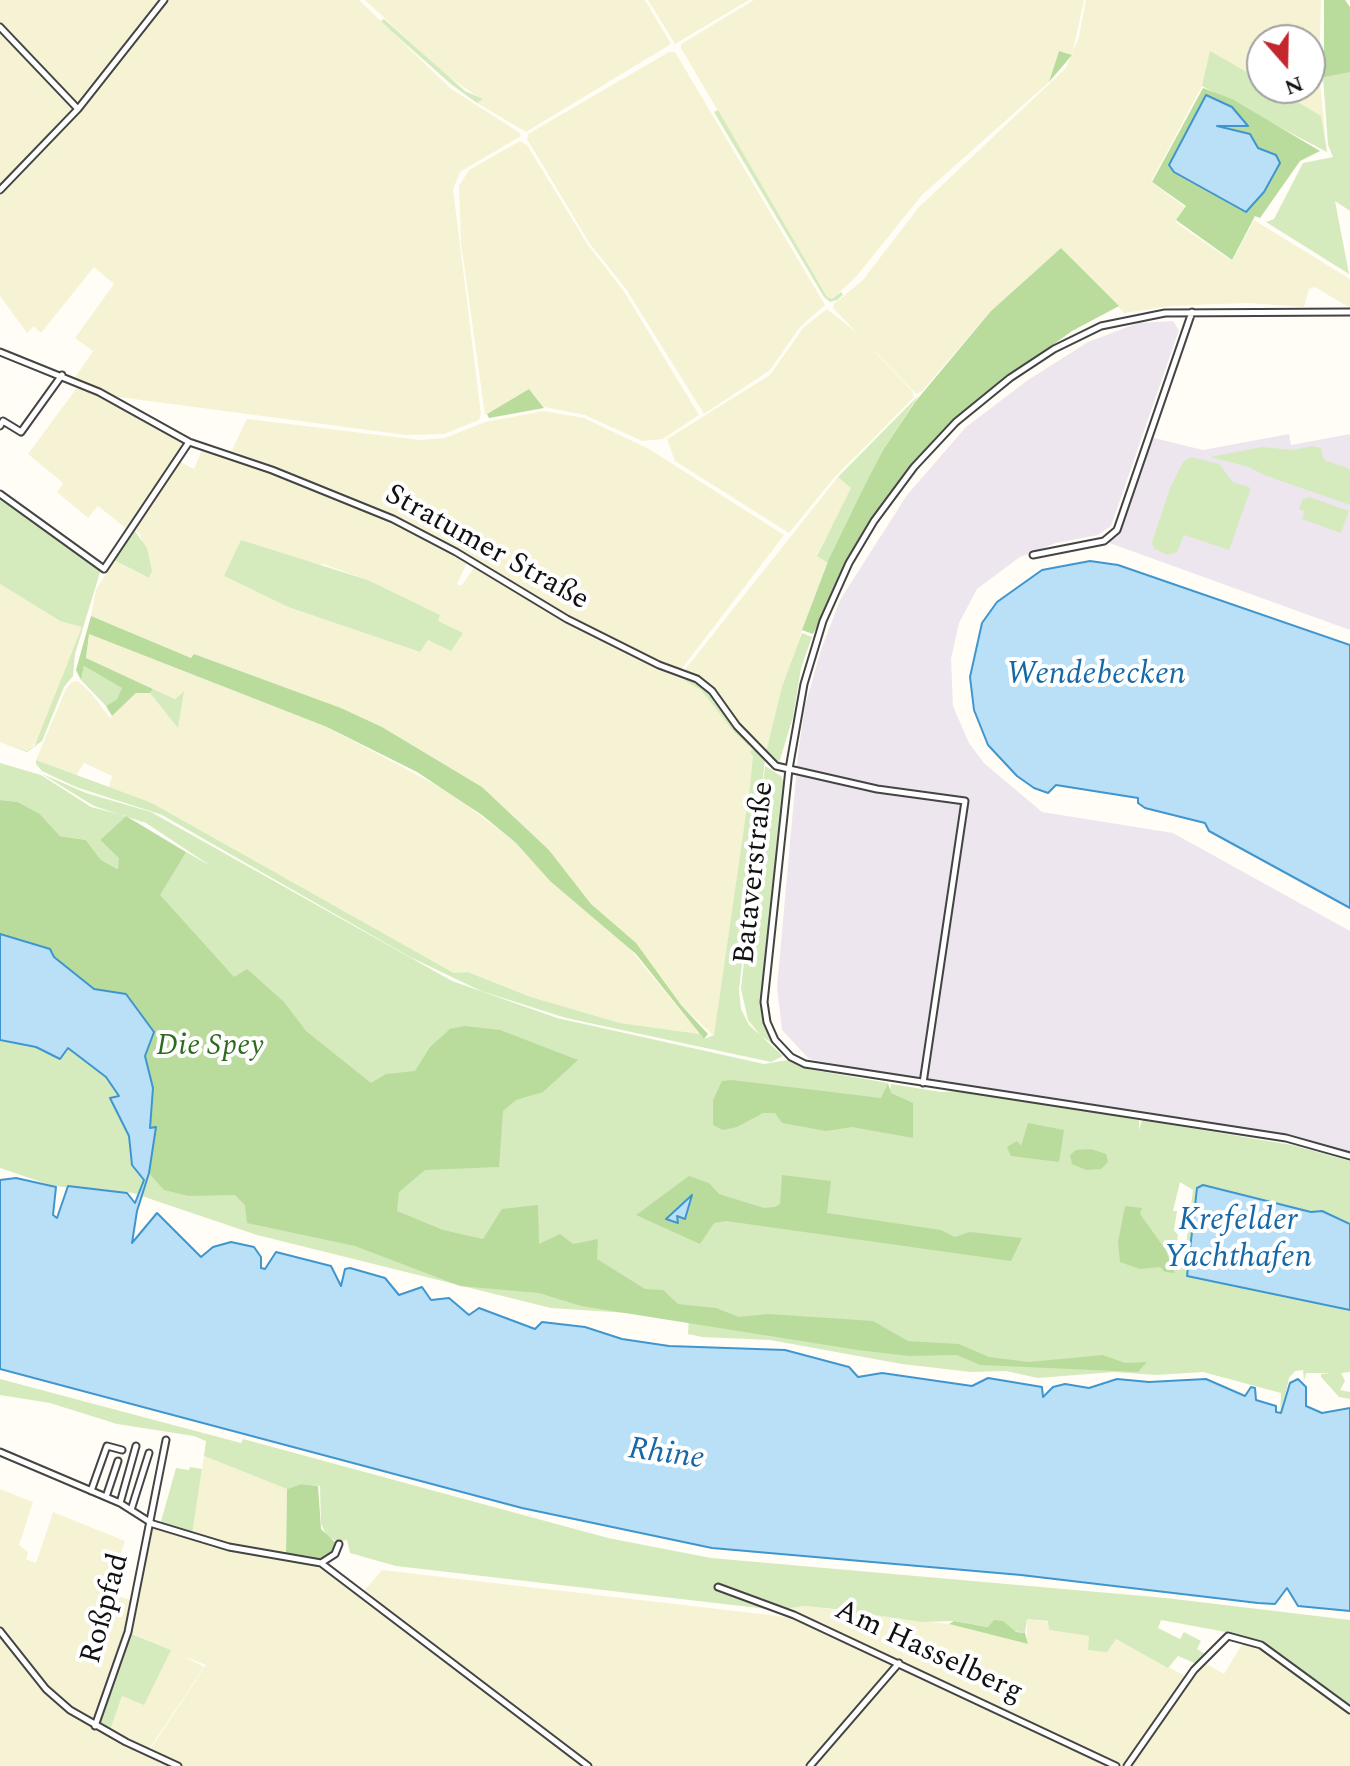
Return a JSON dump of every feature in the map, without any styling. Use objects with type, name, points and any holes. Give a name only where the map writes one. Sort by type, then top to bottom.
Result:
[{"type":"street","points":[[0,190],[78,109],[164,0]]},
{"type":"street","points":[[0,27],[78,109]]},
{"type":"street","points":[[1033,555],[1096,543],[1117,530],[1184,336],[1188,312]]},
{"type":"street","name":"Bataverstraße","points":[[1350,312],[1188,312],[1146,315],[1115,322],[1054,349],[973,406],[914,467],[874,521],[823,621],[804,684],[789,769],[764,1002],[771,1034],[784,1051],[805,1064],[1286,1138],[1350,1156]]},
{"type":"street","name":"Stratumer Straße","points":[[0,352],[62,375],[189,442],[272,470],[393,519],[456,552],[567,619],[659,665],[697,679],[712,691],[728,715],[772,763],[789,769]]},
{"type":"street","points":[[0,426],[3,421],[21,432],[62,375]]},
{"type":"street","points":[[0,494],[104,569],[189,442]]},
{"type":"street","points":[[789,769],[877,789],[965,801],[923,1083]]},
{"type":"street","points":[[166,1440],[149,1522],[229,1547],[321,1563],[588,1766]]},
{"type":"street","points":[[91,1491],[107,1446],[122,1450]]},
{"type":"street","points":[[120,1503],[136,1446]]},
{"type":"street","name":"Roßpfad","points":[[0,1452],[120,1503],[149,1522],[128,1632],[95,1726]]},
{"type":"street","points":[[131,1510],[149,1453]]},
{"type":"street","points":[[106,1497],[118,1461]]},
{"type":"street","points":[[321,1563],[335,1554],[339,1544]]},
{"type":"street","name":"Am Hasselberg","points":[[718,1587],[794,1615],[1116,1766]]},
{"type":"street","points":[[0,1631],[46,1689],[95,1726],[178,1766]]},
{"type":"street","points":[[1127,1766],[1194,1670],[1228,1636],[1261,1645],[1350,1710]]},
{"type":"street","points":[[810,1766],[899,1663]]},
{"type":"shaded area","points":[[0,0],[161,0],[77,106],[0,25]]},
{"type":"shaded area","points":[[166,0],[359,0],[450,88],[520,133],[521,136],[460,172],[453,189],[481,414],[479,420],[444,434],[406,435],[111,396],[74,379],[93,351],[75,338],[114,284],[94,267],[41,333],[34,326],[27,333],[0,296],[0,195],[80,112]]},
{"type":"shaded area","points":[[365,0],[645,0],[671,44],[526,132],[477,103],[481,99],[446,75]]},
{"type":"shaded area","points":[[648,0],[749,0],[675,44]]},
{"type":"shaded area","points":[[754,0],[1084,0],[1072,55],[1059,51],[1049,82],[922,195],[855,278],[832,299],[827,297],[681,48],[681,44]]},
{"type":"shaded area","points":[[1086,0],[1321,0],[1320,24],[1246,24],[1246,104],[1322,104],[1327,152],[1202,86],[1151,182],[1185,207],[1175,222],[1232,261],[1254,220],[1350,279],[1350,308],[1315,287],[1309,289],[1304,307],[1247,303],[1171,306],[1124,313],[1061,248],[991,311],[922,391],[916,394],[833,308],[834,304],[863,280],[918,208],[1066,68],[1079,37]]},
{"type":"shaded area","points":[[0,29],[75,109],[0,187]]},
{"type":"shaded area","points":[[669,52],[675,52],[825,305],[800,327],[770,370],[704,414],[626,289],[590,244],[527,139],[528,134]]},
{"type":"shaded area","points":[[520,141],[527,145],[588,245],[623,290],[699,415],[663,439],[642,441],[585,415],[544,407],[529,389],[485,415],[461,243],[459,186],[469,170]]},
{"type":"shaded area","points":[[827,309],[856,332],[912,391],[914,397],[833,479],[789,533],[675,461],[667,439],[770,375],[803,328]]},
{"type":"shaded area","points":[[1173,321],[1179,330],[1111,526],[1098,535],[1056,543],[1020,557],[977,589],[959,623],[951,659],[953,706],[969,743],[984,763],[1042,812],[1173,833],[1350,931],[1350,1153],[1302,1138],[927,1081],[809,1059],[782,1030],[777,987],[798,754],[805,706],[840,600],[907,495],[966,427],[1028,380],[1088,342],[1138,323]]},
{"type":"shaded area","points":[[79,385],[186,443],[128,530],[98,506],[88,518],[57,492],[63,483],[28,454]]},
{"type":"shaded area","points":[[544,411],[584,418],[649,449],[784,535],[680,671],[538,601],[470,557],[387,513],[230,454],[247,419],[420,440],[445,438],[485,422]]},
{"type":"shaded area","points":[[1289,434],[1291,445],[1350,434],[1350,630],[1104,541],[1117,530],[1150,437],[1203,450]]},
{"type":"shaded area","points":[[203,447],[400,524],[468,560],[457,584],[461,586],[474,568],[473,564],[559,616],[685,679],[701,690],[722,717],[756,746],[714,1036],[681,1005],[591,904],[549,850],[482,787],[382,727],[341,708],[194,654],[191,658],[91,616],[96,590],[114,560],[148,578],[151,574],[140,534],[134,530],[179,461],[194,469]],"holes":[[[323,564],[368,580],[439,615],[437,621],[462,633],[427,640],[420,652],[288,607],[224,576]]]},
{"type":"shaded area","points":[[838,477],[852,488],[817,555],[828,563],[802,630],[766,752],[740,727],[707,683],[683,672]]},
{"type":"shaded area","points":[[0,584],[60,621],[83,626],[39,739],[27,751],[0,742]]},
{"type":"shaded area","points":[[89,634],[327,727],[451,793],[516,843],[550,881],[625,943],[700,1034],[620,1023],[531,997],[469,972],[454,973],[152,803],[108,789],[112,776],[84,763],[76,776],[36,760],[66,689],[72,682],[78,681],[91,693],[110,718],[136,693],[150,693],[178,727],[182,692],[175,699],[86,658]]},
{"type":"shaded area","points":[[204,1456],[287,1489],[286,1555],[229,1548],[322,1565],[583,1766],[183,1766],[149,1751],[206,1665],[183,1656],[204,1667],[147,1752],[109,1733],[122,1695],[171,1650],[129,1632],[96,1722],[71,1709],[47,1688],[0,1629],[0,1489],[33,1502],[19,1545],[28,1552],[26,1559],[36,1563],[53,1512],[125,1541],[108,1592],[136,1602],[150,1526],[192,1536]]},
{"type":"shaded area","points":[[382,1570],[795,1618],[1112,1766],[588,1766],[363,1592]]},
{"type":"shaded area","points":[[804,1606],[949,1624],[1027,1644],[1027,1619],[1049,1622],[1049,1630],[1090,1636],[1088,1650],[1116,1639],[1187,1677],[1125,1765],[1120,1766],[788,1607]]},
{"type":"shaded area","points":[[0,1632],[46,1690],[96,1727],[174,1766],[0,1766]]},
{"type":"shaded area","points":[[1244,1641],[1262,1647],[1350,1711],[1350,1766],[1130,1766],[1195,1672],[1205,1663],[1224,1674]]},
{"type":"green space","points":[[1324,0],[1345,0],[1350,7],[1350,72],[1326,77]]},
{"type":"green space","points":[[384,19],[465,91],[483,99],[477,103],[452,85],[390,30],[381,21]]},
{"type":"green space","points":[[1059,51],[1072,55],[1049,82]]},
{"type":"green space","points":[[1210,51],[1246,72],[1246,104],[1301,104],[1321,116],[1327,152],[1202,86]]},
{"type":"green space","points":[[1350,66],[1350,211],[1335,201],[1349,274],[1266,222],[1274,219],[1303,163],[1333,157],[1328,145],[1326,76]]},
{"type":"green space","points":[[1203,88],[1232,99],[1320,151],[1300,161],[1260,218],[1255,216],[1232,260],[1176,220],[1186,206],[1152,182]],"holes":[[[1202,100],[1236,111],[1247,127],[1217,126],[1250,134],[1258,148],[1267,153],[1273,177],[1246,212],[1174,172]]]},
{"type":"green space","points":[[718,110],[827,297],[832,299],[841,292],[843,295],[837,300],[830,302],[824,297],[714,112]]},
{"type":"green space","points":[[1061,248],[1119,306],[1072,331],[1009,376],[934,440],[872,519],[813,634],[802,630],[829,559],[862,491],[883,450],[915,402],[991,311]]},
{"type":"green space","points":[[529,389],[544,408],[489,418],[487,414]]},
{"type":"green space","points":[[919,395],[883,450],[828,563],[817,556],[851,488],[838,477]]},
{"type":"green space","points":[[1312,446],[1321,448],[1324,460],[1350,469],[1350,505],[1249,467],[1210,457],[1262,447],[1293,450]]},
{"type":"green space","points":[[1191,457],[1219,464],[1233,482],[1251,488],[1229,550],[1184,535],[1177,552],[1168,555],[1154,549],[1152,542],[1170,488],[1183,462]]},
{"type":"green space","points":[[0,496],[101,569],[75,654],[73,676],[64,687],[42,741],[27,752],[0,742],[27,751],[35,745],[82,627],[60,621],[0,584]]},
{"type":"green space","points":[[1309,497],[1349,511],[1341,533],[1302,519],[1304,511],[1299,509],[1303,499]]},
{"type":"green space","points":[[134,530],[147,548],[152,571],[149,578],[114,560]]},
{"type":"green space","points":[[241,540],[368,580],[440,615],[438,621],[463,633],[451,651],[428,640],[420,652],[288,607],[224,576]]},
{"type":"green space","points":[[91,616],[191,658],[194,654],[341,708],[382,727],[482,787],[549,850],[591,904],[636,943],[681,1005],[708,1034],[704,1039],[636,954],[550,881],[516,843],[482,815],[417,772],[327,727],[89,634],[86,658],[153,689],[150,693],[136,693],[112,716],[106,706],[117,699],[122,688],[84,666],[81,680],[76,670]]},
{"type":"green space","points":[[802,633],[812,637],[801,668],[793,717],[779,763],[766,752],[782,687]]},
{"type":"green space","points":[[84,666],[123,688],[117,699],[106,706],[81,680]]},
{"type":"green space","points":[[687,677],[705,686],[752,743],[749,746],[701,690],[684,680]]},
{"type":"green space","points":[[153,689],[175,699],[184,691],[178,728],[150,693]]},
{"type":"green space","points":[[756,746],[765,759],[739,990],[741,1009],[749,1025],[783,1056],[771,1062],[566,1018],[481,991],[410,957],[162,815],[76,787],[42,771],[36,764],[36,760],[152,803],[454,973],[468,972],[531,997],[620,1023],[700,1034],[704,1039],[714,1035],[750,786],[753,756],[750,752]]},
{"type":"green space","points":[[0,763],[41,775],[91,807],[126,816],[100,840],[120,858],[119,869],[101,860],[86,840],[60,836],[40,814],[18,802],[0,800]]},
{"type":"green space","points":[[765,766],[781,776],[784,783],[763,1000],[765,1025],[776,1046],[761,1036],[748,1020],[741,989]]},
{"type":"green space","name":"Die Spey","points":[[42,774],[86,793],[151,812],[452,981],[557,1018],[764,1064],[788,1060],[807,1069],[888,1083],[885,1089],[890,1090],[891,1084],[941,1092],[961,1091],[1139,1120],[1139,1130],[1142,1120],[1292,1145],[1350,1161],[1350,1224],[1322,1211],[1311,1212],[1203,1185],[1187,1276],[1350,1310],[1350,1372],[1341,1373],[1345,1381],[1340,1390],[1350,1392],[1350,1399],[1339,1397],[1321,1377],[1321,1374],[1331,1373],[1306,1373],[1304,1381],[1303,1370],[1295,1371],[1289,1378],[1280,1418],[1281,1393],[1203,1372],[1156,1375],[1114,1372],[1038,1378],[1006,1371],[971,1372],[902,1364],[770,1340],[702,1337],[688,1334],[689,1317],[551,1308],[257,1235],[133,1193],[53,1186],[0,1168],[0,816],[140,899],[186,852],[211,866],[146,823],[94,806]],"holes":[[[1180,1182],[1193,1190],[1184,1261],[1181,1260],[1181,1250],[1176,1249],[1178,1235],[1174,1230],[1177,1211],[1173,1211]]]},
{"type":"green space","name":"Die Spey","points":[[0,800],[18,802],[40,814],[60,836],[86,840],[101,860],[118,869],[119,858],[100,840],[126,816],[186,852],[160,895],[234,977],[247,969],[284,1002],[306,1031],[371,1083],[386,1074],[415,1071],[430,1047],[450,1029],[464,1026],[500,1030],[578,1060],[543,1092],[516,1100],[503,1111],[499,1167],[425,1170],[399,1192],[397,1211],[443,1230],[483,1239],[502,1209],[538,1205],[539,1244],[560,1234],[573,1244],[598,1239],[597,1259],[645,1289],[663,1290],[678,1304],[716,1308],[739,1317],[768,1314],[873,1321],[908,1341],[959,1344],[989,1357],[1029,1362],[1103,1355],[1125,1363],[1147,1362],[1138,1372],[980,1365],[957,1355],[909,1356],[858,1350],[581,1306],[539,1293],[460,1286],[355,1246],[247,1223],[245,1205],[235,1195],[189,1196],[164,1190],[149,1173],[156,1128],[149,1129],[153,1088],[145,1056],[154,1032],[126,995],[94,989],[53,957],[50,949],[0,934]]},
{"type":"green space","points":[[722,1081],[881,1098],[888,1083],[891,1093],[913,1103],[913,1138],[852,1127],[826,1131],[782,1123],[775,1113],[763,1113],[737,1127],[723,1130],[713,1125],[713,1100]]},
{"type":"green space","points":[[1028,1123],[1064,1130],[1059,1162],[1011,1156],[1007,1147],[1017,1141],[1021,1146]]},
{"type":"green space","points":[[1091,1149],[1106,1154],[1108,1162],[1101,1169],[1086,1170],[1072,1164],[1070,1155],[1076,1150]]},
{"type":"green space","points":[[782,1175],[831,1181],[827,1213],[941,1230],[955,1237],[970,1232],[1022,1238],[1011,1261],[726,1221],[714,1223],[700,1244],[636,1215],[689,1176],[709,1183],[719,1194],[764,1208],[775,1207],[780,1204]]},
{"type":"green space","points":[[1125,1206],[1142,1208],[1140,1214],[1165,1249],[1175,1273],[1165,1272],[1160,1267],[1140,1269],[1120,1262],[1118,1242]]},
{"type":"green space","points":[[0,1379],[241,1443],[243,1439],[608,1538],[711,1558],[1166,1598],[1350,1620],[1350,1707],[1262,1643],[1226,1632],[1161,1620],[1158,1628],[1180,1639],[1184,1632],[1201,1641],[1197,1649],[1208,1656],[1199,1665],[1178,1656],[1168,1668],[1116,1639],[1107,1652],[1088,1650],[1089,1636],[1049,1630],[1048,1621],[1027,1619],[1025,1633],[954,1621],[922,1622],[862,1613],[852,1625],[839,1617],[844,1610],[804,1606],[776,1610],[396,1566],[350,1553],[347,1540],[338,1542],[327,1536],[321,1524],[320,1486],[301,1484],[287,1489],[204,1456],[206,1441],[194,1436],[117,1424],[50,1403],[0,1395]]},
{"type":"green space","points":[[190,1467],[202,1469],[192,1535],[160,1525],[176,1468],[189,1470]]},
{"type":"green space","points":[[301,1484],[318,1486],[321,1529],[337,1544],[330,1555],[320,1560],[286,1555],[287,1489]]},
{"type":"green space","points":[[994,1620],[1003,1621],[1016,1632],[1025,1633],[1028,1644],[949,1624],[954,1621],[988,1627]]},
{"type":"green space","points":[[129,1635],[171,1650],[144,1705],[122,1696],[109,1733],[98,1723]]},
{"type":"water","points":[[1206,95],[1232,107],[1248,126],[1217,126],[1250,134],[1258,148],[1276,155],[1280,163],[1264,192],[1246,212],[1174,172],[1169,165]]},
{"type":"water","name":"Wendebecken","points":[[1090,561],[1118,565],[1350,645],[1350,908],[1209,831],[1205,823],[1145,808],[1138,803],[1138,798],[1056,785],[1048,793],[1034,788],[1017,776],[988,745],[974,710],[970,677],[982,623],[997,602],[1042,570]]},
{"type":"water","name":"Rhine","points":[[0,934],[50,949],[54,957],[94,989],[126,994],[154,1032],[145,1056],[153,1088],[150,1128],[156,1127],[149,1173],[137,1211],[132,1243],[157,1213],[201,1257],[213,1247],[231,1242],[254,1247],[261,1257],[261,1268],[265,1269],[276,1252],[331,1266],[341,1286],[345,1269],[350,1268],[385,1278],[399,1295],[422,1287],[431,1300],[449,1298],[469,1315],[479,1308],[535,1329],[542,1322],[585,1327],[622,1339],[669,1346],[785,1350],[849,1367],[858,1377],[882,1373],[972,1386],[988,1378],[1042,1387],[1043,1397],[1053,1387],[1065,1384],[1089,1388],[1117,1379],[1149,1382],[1206,1379],[1245,1396],[1251,1387],[1255,1388],[1256,1400],[1276,1406],[1276,1412],[1281,1413],[1290,1383],[1298,1379],[1306,1387],[1306,1406],[1322,1413],[1350,1408],[1350,1611],[1298,1606],[1287,1588],[1275,1604],[1258,1603],[1021,1575],[712,1548],[522,1508],[0,1369],[0,1180],[16,1178],[56,1187],[53,1215],[57,1218],[68,1186],[127,1193],[135,1203],[144,1180],[132,1165],[129,1136],[110,1098],[119,1096],[106,1077],[68,1048],[60,1059],[36,1047],[0,1040]]},
{"type":"water","name":"Krefelder Yachthafen","points":[[1203,1185],[1311,1212],[1322,1211],[1350,1224],[1350,1310],[1187,1276],[1197,1188]]},
{"type":"water","points":[[692,1195],[685,1219],[677,1216],[678,1223],[666,1219]]}]
